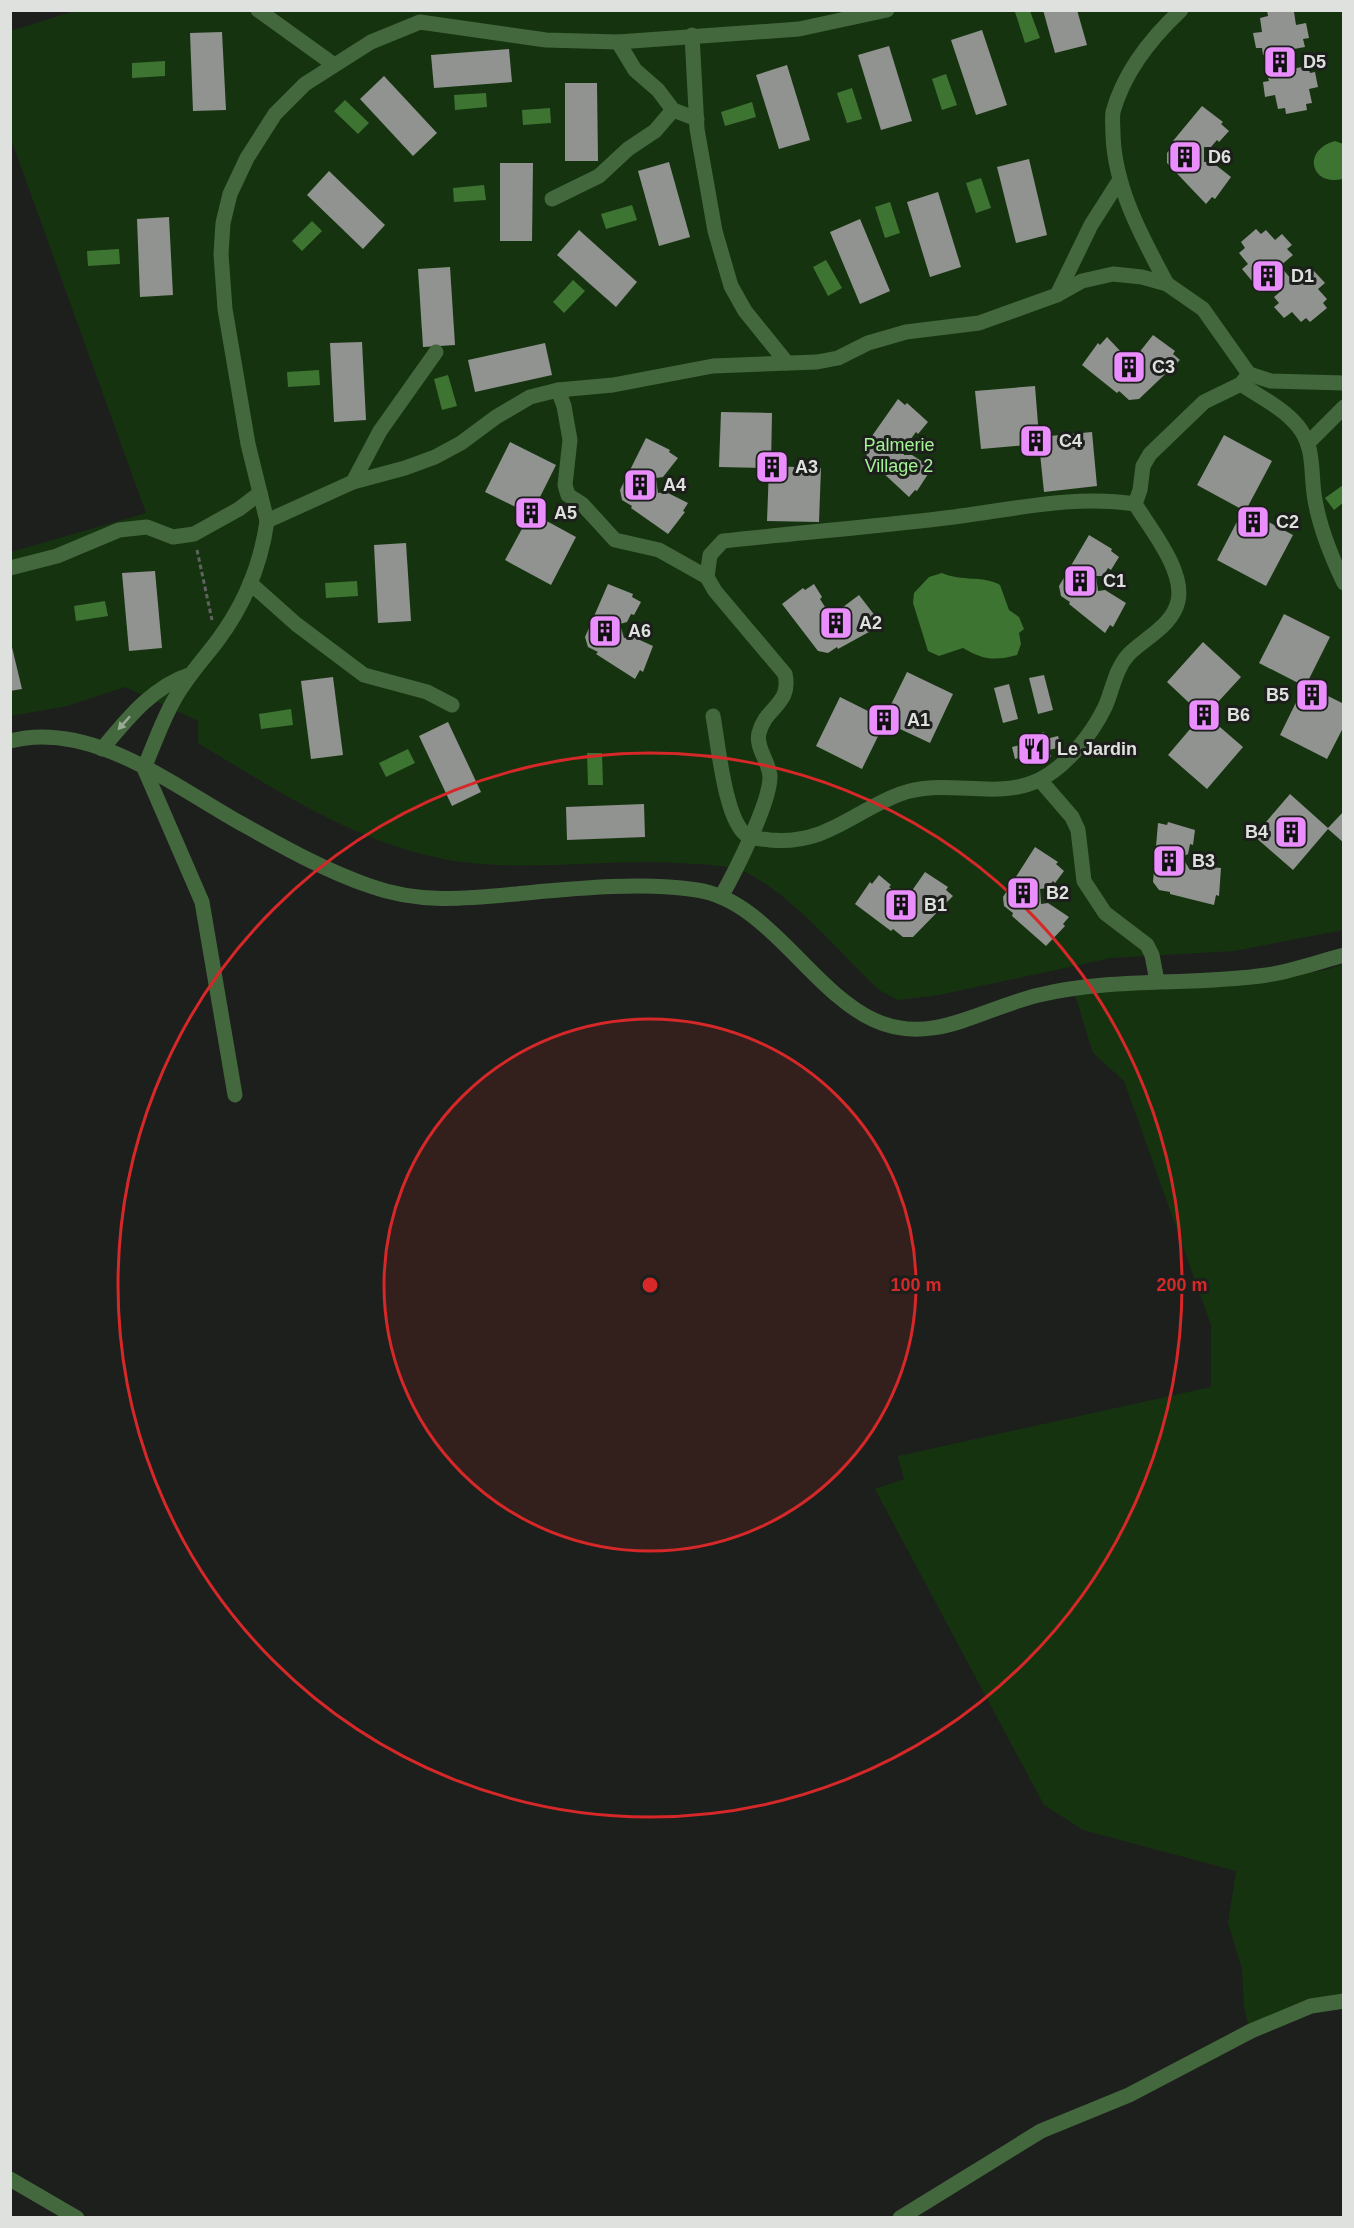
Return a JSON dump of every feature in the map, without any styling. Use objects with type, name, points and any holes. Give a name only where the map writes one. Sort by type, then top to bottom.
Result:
[{"type":"street","points":[[258,10],[333,64]]},
{"type":"street","points":[[235,1095],[202,902],[144,768],[169,708],[191,674],[224,632],[250,583],[267,521],[248,444],[225,309],[221,254],[223,223],[230,194],[247,158],[275,114],[305,84],[370,42],[420,22],[546,40],[618,42],[799,29],[887,10]]},
{"type":"street","points":[[1167,284],[1148,249],[1119,182],[1113,114],[1125,80],[1142,53],[1162,27],[1181,10]]},
{"type":"street","points":[[692,35],[697,119],[715,231],[732,286],[745,311],[787,363]]},
{"type":"street","points":[[618,42],[635,70],[658,90],[673,110],[697,119]]},
{"type":"street","points":[[552,199],[599,176],[627,149],[655,130],[673,110]]},
{"type":"street","points":[[1057,295],[1091,225],[1119,182]]},
{"type":"street","points":[[267,521],[353,482],[435,457],[461,443],[512,406],[530,397],[558,390],[613,385],[713,366],[817,362],[838,358],[868,343],[906,332],[979,323],[1057,295],[1082,281],[1113,274],[1142,277],[1167,284],[1203,309],[1245,379],[1298,425],[1308,443],[1313,464],[1314,499],[1324,540],[1344,583]]},
{"type":"street","points":[[353,482],[380,431],[436,352]]},
{"type":"street","points":[[1135,504],[1140,490],[1143,466],[1150,454],[1204,402],[1245,379],[1344,383]]},
{"type":"street","points":[[558,390],[564,406],[570,440],[565,485],[568,495],[582,504],[615,540],[659,550],[706,577],[715,591],[785,674],[788,686],[786,695],[760,728],[758,738],[770,778],[767,795],[737,869],[721,897]]},
{"type":"street","points":[[1308,443],[1344,407]]},
{"type":"street","points":[[10,568],[57,556],[119,530],[147,527],[173,537],[194,534],[239,509],[260,494]]},
{"type":"street","points":[[706,577],[711,555],[723,541],[851,530],[1034,506],[1116,501],[1135,504],[1170,561],[1177,583],[1178,601],[1171,616],[1128,656],[1115,676],[1106,705],[1094,727],[1072,753],[1040,780],[1021,787],[920,788],[898,795],[815,837],[789,841],[749,837],[740,829],[732,814],[713,716]]},
{"type":"street","points":[[250,583],[296,624],[364,675],[427,692],[452,705]]},
{"type":"street","points":[[102,749],[147,698],[165,684],[191,674]]},
{"type":"street","points":[[10,741],[22,738],[56,737],[102,749],[144,768],[319,864],[369,886],[412,898],[446,900],[546,891],[669,887],[702,891],[721,897],[742,907],[853,1009],[898,1029],[925,1031],[1038,995],[1105,983],[1266,975],[1344,955]]},
{"type":"street","points":[[1040,780],[1072,817],[1078,830],[1084,881],[1105,912],[1147,945],[1152,955],[1157,981]]},
{"type":"street","points":[[900,2217],[1041,2131],[1129,2095],[1271,2023],[1311,2006],[1344,2001]]},
{"type":"street","points":[[10,2179],[76,2217]]},
{"type":"path","points":[[194,534],[211,617],[214,626],[224,632]]},
{"type":"green space","name":"Palmerie Village 2","points":[[74,11],[1343,11],[1343,930],[1234,951],[1111,958],[939,995],[898,1000],[879,990],[783,896],[735,868],[664,862],[491,865],[426,855],[392,845],[358,832],[292,799],[198,743],[198,721],[125,687],[67,706],[11,716],[11,552],[146,513],[11,139],[11,31]]},
{"type":"green space","points":[[1343,964],[1343,2004],[1326,2004],[1250,2035],[1244,2006],[1242,1969],[1228,1923],[1236,1871],[1083,1830],[1044,1805],[875,1489],[904,1479],[898,1456],[1211,1387],[1211,1325],[1124,1081],[1093,1053],[1074,992],[1214,985],[1326,970]]},
{"type":"shaded area","points":[[1030,11],[1040,38],[1025,43],[1015,12]]},
{"type":"shaded area","points":[[165,61],[165,76],[132,78],[132,63]]},
{"type":"shaded area","points":[[946,74],[957,105],[942,110],[932,79]]},
{"type":"shaded area","points":[[852,88],[862,119],[847,123],[837,93]]},
{"type":"shaded area","points":[[486,93],[487,107],[455,110],[454,95]]},
{"type":"shaded area","points":[[345,100],[369,123],[358,134],[334,111]]},
{"type":"shaded area","points":[[752,102],[756,117],[725,126],[721,112]]},
{"type":"shaded area","points":[[550,108],[551,123],[523,125],[522,110]]},
{"type":"shaded area","points":[[1335,141],[1343,144],[1343,179],[1332,180],[1323,178],[1317,173],[1314,159],[1317,152],[1324,146]]},
{"type":"shaded area","points":[[981,178],[991,208],[976,213],[966,183]]},
{"type":"shaded area","points":[[484,185],[486,200],[454,202],[453,188]]},
{"type":"shaded area","points":[[890,202],[900,233],[885,238],[875,207]]},
{"type":"shaded area","points":[[632,205],[637,220],[606,229],[601,214]]},
{"type":"shaded area","points":[[312,221],[322,231],[302,251],[292,241]]},
{"type":"shaded area","points":[[119,249],[120,264],[88,266],[87,251]]},
{"type":"shaded area","points":[[826,260],[842,288],[828,296],[813,267]]},
{"type":"shaded area","points":[[573,280],[585,291],[564,313],[553,302]]},
{"type":"shaded area","points":[[319,370],[320,385],[288,387],[287,372]]},
{"type":"shaded area","points":[[448,375],[457,406],[442,410],[434,379]]},
{"type":"shaded area","points":[[1343,485],[1343,503],[1334,510],[1325,498]]},
{"type":"shaded area","points":[[942,573],[987,580],[1000,585],[1009,610],[1019,617],[1024,629],[1019,633],[1021,644],[1017,655],[989,658],[963,648],[939,656],[928,651],[913,603],[914,593],[929,577]]},
{"type":"shaded area","points":[[357,581],[358,596],[326,598],[325,583]]},
{"type":"shaded area","points":[[105,601],[108,616],[76,621],[74,606]]},
{"type":"shaded area","points":[[291,709],[293,725],[261,729],[259,714]]},
{"type":"shaded area","points":[[408,749],[415,763],[386,777],[379,763]]},
{"type":"shaded area","points":[[587,753],[602,753],[603,785],[588,785]]},
{"type":"building","points":[[1043,10],[1077,10],[1087,45],[1055,53]]},
{"type":"building","name":"D5","points":[[1267,10],[1294,12],[1296,25],[1306,23],[1309,38],[1303,39],[1305,47],[1288,50],[1291,69],[1308,66],[1310,73],[1315,72],[1318,87],[1309,89],[1312,103],[1306,104],[1307,110],[1286,114],[1285,108],[1278,109],[1275,95],[1265,97],[1263,82],[1269,81],[1267,74],[1276,72],[1276,67],[1271,68],[1269,58],[1273,57],[1273,53],[1263,55],[1262,48],[1256,48],[1253,33],[1262,32],[1260,18],[1268,16]]},
{"type":"building","points":[[982,30],[1007,105],[976,115],[951,40]]},
{"type":"building","points":[[222,32],[226,110],[193,111],[190,33]]},
{"type":"building","points":[[889,46],[912,121],[881,130],[858,55]]},
{"type":"building","points":[[509,49],[512,82],[434,88],[431,55]]},
{"type":"building","points":[[787,65],[810,140],[779,149],[756,75]]},
{"type":"building","points":[[384,76],[437,133],[413,156],[360,99]]},
{"type":"building","points":[[565,83],[597,83],[598,161],[565,161]]},
{"type":"building","name":"D6","points":[[1202,106],[1223,122],[1221,124],[1229,131],[1219,142],[1217,140],[1211,147],[1204,147],[1204,162],[1212,162],[1231,177],[1215,199],[1212,197],[1206,204],[1167,163],[1167,153],[1175,143],[1173,141]]},
{"type":"building","points":[[1029,159],[1047,235],[1016,243],[997,167]]},
{"type":"building","points":[[669,162],[690,237],[659,246],[638,171]]},
{"type":"building","points":[[500,163],[533,163],[532,241],[500,241]]},
{"type":"building","points":[[329,171],[385,225],[363,249],[307,195]]},
{"type":"building","points":[[938,192],[961,267],[930,277],[907,202]]},
{"type":"building","points":[[169,217],[173,295],[140,297],[137,219]]},
{"type":"building","points":[[860,219],[890,291],[860,304],[830,232]]},
{"type":"building","name":"D1","points":[[1256,229],[1261,234],[1266,230],[1275,240],[1282,234],[1292,245],[1287,249],[1293,255],[1280,266],[1292,280],[1306,269],[1310,275],[1314,271],[1325,283],[1318,289],[1327,299],[1323,303],[1327,308],[1310,322],[1306,318],[1301,322],[1292,312],[1284,318],[1274,307],[1279,303],[1274,297],[1281,291],[1278,287],[1275,290],[1268,283],[1271,280],[1268,276],[1261,283],[1256,277],[1252,281],[1242,269],[1248,264],[1239,253],[1245,248],[1241,242]]},
{"type":"building","points":[[579,230],[637,282],[616,307],[557,255]]},
{"type":"building","points":[[450,267],[455,345],[423,347],[418,269]]},
{"type":"building","name":"C3","points":[[1153,335],[1175,351],[1173,354],[1180,360],[1139,399],[1129,400],[1119,391],[1117,393],[1082,365],[1098,343],[1100,345],[1107,337],[1124,355],[1123,362],[1138,362],[1138,354]]},
{"type":"building","points":[[362,342],[366,420],[334,422],[330,343]]},
{"type":"building","points":[[545,343],[552,375],[475,392],[468,360]]},
{"type":"building","name":"C4","points":[[1035,386],[1039,437],[1092,432],[1097,486],[1044,492],[1039,444],[981,449],[975,391]]},
{"type":"building","points":[[898,399],[905,405],[907,403],[928,422],[910,440],[903,440],[904,455],[912,455],[932,468],[917,491],[915,490],[909,497],[867,458],[866,448],[874,437],[872,436]]},
{"type":"building","name":"A3","points":[[721,412],[772,413],[771,466],[821,468],[819,522],[767,521],[769,468],[719,467]]},
{"type":"building","name":"C2","points":[[1224,435],[1272,461],[1246,510],[1293,535],[1266,586],[1217,560],[1243,510],[1197,485]]},
{"type":"building","name":"A4","points":[[646,438],[670,450],[669,452],[678,458],[663,477],[656,478],[658,493],[666,492],[688,503],[683,511],[685,512],[668,534],[622,500],[620,490]]},
{"type":"building","name":"A5","points":[[510,442],[556,465],[532,513],[576,537],[551,585],[505,560],[530,514],[485,492]]},
{"type":"building","name":"C1","points":[[1089,535],[1112,549],[1111,551],[1119,557],[1111,570],[1108,568],[1103,576],[1096,576],[1098,591],[1105,590],[1126,603],[1113,627],[1110,625],[1105,633],[1061,596],[1059,586]]},
{"type":"building","points":[[406,543],[411,621],[378,623],[374,545]]},
{"type":"building","points":[[155,571],[162,648],[129,651],[122,573]]},
{"type":"building","name":"A6","points":[[608,584],[633,594],[632,597],[641,602],[634,615],[631,614],[627,622],[620,624],[624,638],[631,636],[653,646],[643,672],[640,670],[635,679],[596,654],[598,652],[588,647],[585,637]]},
{"type":"building","name":"A2","points":[[814,584],[825,607],[823,614],[837,617],[839,610],[859,595],[876,617],[873,619],[878,627],[828,653],[818,651],[782,604],[803,588],[805,590]]},
{"type":"building","name":"B5","points":[[1284,614],[1330,637],[1306,685],[1344,704],[1344,726],[1327,759],[1280,735],[1304,686],[1259,663]]},
{"type":"building","points":[[10,639],[22,689],[10,691]]},
{"type":"building","name":"B6","points":[[1203,642],[1241,677],[1206,715],[1243,747],[1207,789],[1168,755],[1202,715],[1167,682]]},
{"type":"building","name":"A1","points":[[907,672],[953,694],[930,743],[885,722],[862,769],[816,746],[840,697],[884,719]]},
{"type":"building","points":[[1044,675],[1053,710],[1038,714],[1029,678]]},
{"type":"building","points":[[333,677],[343,755],[311,759],[301,681]]},
{"type":"building","points":[[1009,684],[1018,719],[1003,723],[994,688]]},
{"type":"building","points":[[448,722],[481,792],[452,806],[419,736]]},
{"type":"building","name":"Le Jardin","points":[[1044,732],[1046,739],[1058,736],[1061,747],[1049,750],[1051,757],[1029,763],[1027,755],[1015,759],[1012,747],[1024,744],[1023,738]]},
{"type":"building","name":"B4","points":[[1290,794],[1328,828],[1344,811],[1344,843],[1328,829],[1293,870],[1254,836]]},
{"type":"building","points":[[644,804],[645,837],[567,840],[566,807]]},
{"type":"building","name":"B3","points":[[1168,822],[1195,830],[1193,845],[1190,844],[1188,854],[1182,857],[1190,870],[1197,866],[1221,868],[1219,896],[1216,895],[1214,905],[1159,890],[1153,882],[1158,823],[1167,825]]},
{"type":"building","name":"B2","points":[[1035,847],[1058,862],[1056,864],[1064,871],[1055,883],[1053,881],[1047,888],[1040,889],[1041,904],[1048,903],[1069,917],[1063,924],[1065,926],[1046,946],[1012,916],[1013,913],[1004,906],[1003,897]]},
{"type":"building","name":"B1","points":[[925,872],[948,887],[946,890],[953,896],[913,937],[903,937],[893,929],[891,931],[855,904],[870,882],[872,884],[879,875],[891,885],[889,887],[896,893],[896,900],[911,900],[911,892]]},
{"type":"place","name":"D5","points":[[1280,62]]},
{"type":"place","name":"D6","points":[[1185,157]]},
{"type":"place","name":"D1","points":[[1268,276]]},
{"type":"place","name":"C3","points":[[1129,367]]},
{"type":"place","name":"C4","points":[[1036,441]]},
{"type":"place","name":"A3","points":[[772,467]]},
{"type":"place","name":"A4","points":[[640,485]]},
{"type":"place","name":"A5","points":[[531,513]]},
{"type":"place","name":"C2","points":[[1253,522]]},
{"type":"place","name":"C1","points":[[1080,581]]},
{"type":"place","name":"A2","points":[[836,623]]},
{"type":"place","name":"A6","points":[[605,631]]},
{"type":"place","name":"B5","points":[[1312,695]]},
{"type":"place","name":"B6","points":[[1204,715]]},
{"type":"place","name":"A1","points":[[884,720]]},
{"type":"place","name":"Le Jardin","points":[[1034,749]]},
{"type":"place","name":"B4","points":[[1291,832]]},
{"type":"place","name":"B3","points":[[1169,861]]},
{"type":"place","name":"B2","points":[[1023,893]]},
{"type":"place","name":"B1","points":[[901,905]]}]
